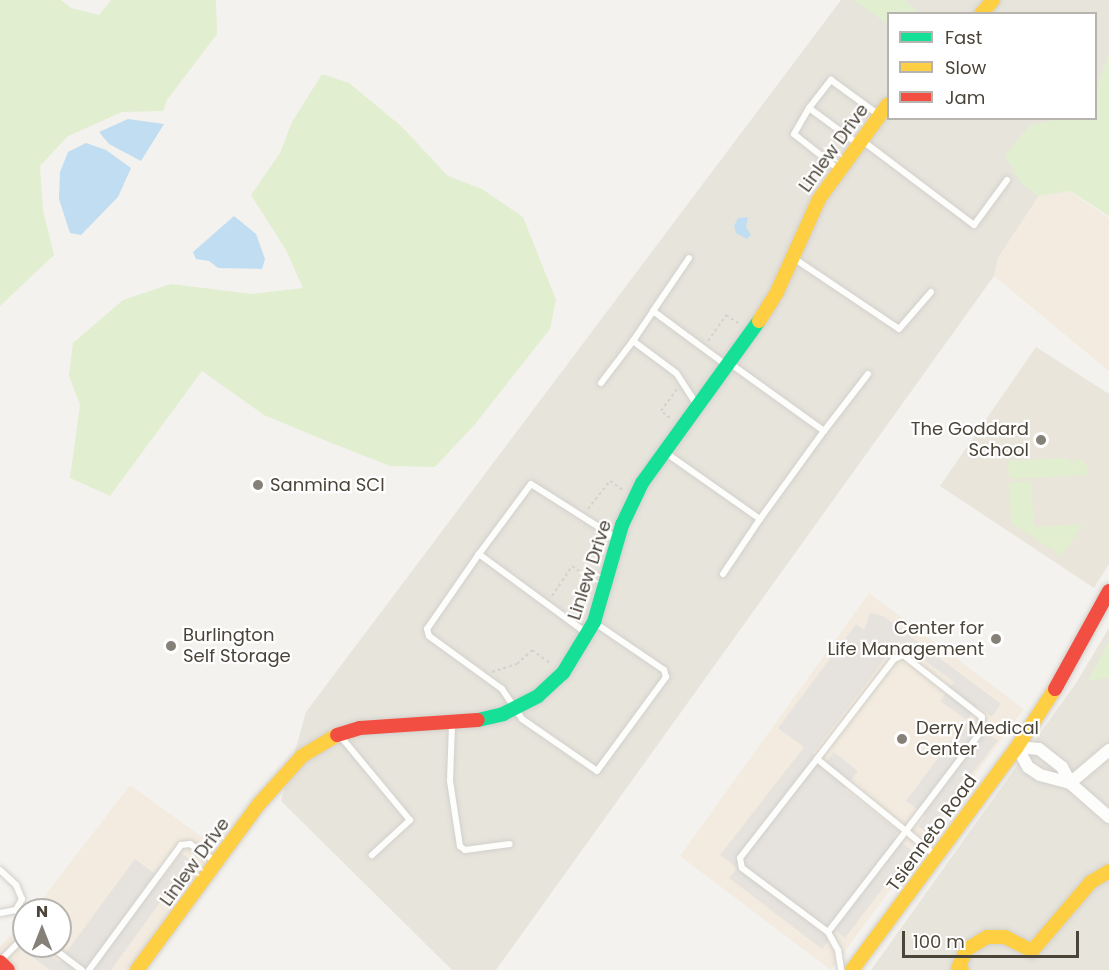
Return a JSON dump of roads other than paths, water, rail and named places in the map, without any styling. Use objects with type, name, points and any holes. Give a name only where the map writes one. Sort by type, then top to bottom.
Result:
[{"type":"street","points":[[983,12],[993,0]]},
{"type":"street","name":"Linlew Drive","points":[[137,970],[280,779],[302,756],[339,734],[381,724],[484,720],[514,709],[538,696],[563,674],[591,628],[617,539],[633,498],[663,451],[766,311],[810,213],[884,110]]},
{"type":"street","name":"Tsienneto Road","points":[[852,970],[1017,747],[1070,665],[1109,591]]},
{"type":"street","points":[[1017,747],[1028,767],[1040,775],[1070,783]]},
{"type":"street","points":[[1017,747],[1039,749],[1062,767],[1070,783],[1109,817]]},
{"type":"street","points":[[1070,783],[1109,750]]},
{"type":"street","points":[[962,970],[958,968],[967,949],[987,937],[1005,937],[1032,951],[1091,882],[1109,871]]},
{"type":"street","points":[[0,961],[8,970]]},
{"type":"lane","points":[[839,170],[794,135],[809,108],[831,80],[884,110]]},
{"type":"lane","points":[[809,108],[974,225],[1006,180]]},
{"type":"lane","points":[[792,257],[899,329],[931,292]]},
{"type":"lane","points":[[601,383],[633,341],[689,258]]},
{"type":"lane","points":[[653,311],[703,349],[824,430]]},
{"type":"lane","points":[[633,341],[683,381],[697,405]]},
{"type":"lane","points":[[723,574],[759,519],[868,374]]},
{"type":"lane","points":[[663,451],[759,519]]},
{"type":"lane","points":[[479,554],[545,604],[664,670],[666,677],[597,771],[532,727],[514,709],[502,689],[429,636],[428,629],[479,554],[531,484],[617,539]]},
{"type":"lane","points":[[828,932],[980,733],[982,717],[903,655],[894,659],[741,858],[742,868],[828,932],[838,950],[841,970]]},
{"type":"lane","points":[[452,723],[450,781],[460,846],[465,850],[510,843]]},
{"type":"lane","points":[[339,734],[411,820],[372,855]]},
{"type":"lane","points":[[817,759],[937,857]]},
{"type":"lane","points":[[89,970],[182,844],[190,843],[218,863]]},
{"type":"lane","points":[[0,870],[16,885],[22,899],[16,910],[0,913]]},
{"type":"lane","points":[[0,961],[12,949]]},
{"type":"lane","points":[[66,958],[82,970]]},
{"type":"water","points":[[128,119],[164,124],[141,161],[109,144],[99,132]]},
{"type":"water","points":[[86,143],[106,150],[131,168],[118,197],[81,235],[70,233],[59,199],[60,172],[68,152]]},
{"type":"water","points":[[234,216],[256,234],[265,259],[262,269],[218,268],[209,261],[196,259],[193,252]]},
{"type":"water","points":[[748,217],[746,227],[751,235],[747,239],[736,233],[734,226],[738,218]]},
{"type":"place","name":"The Goddard School","points":[[1041,440]]},
{"type":"place","name":"Sanmina SCI","points":[[258,485]]},
{"type":"place","name":"Center for Life Management","points":[[996,639]]},
{"type":"place","name":"Burlington Self Storage","points":[[171,646]]},
{"type":"place","name":"Derry Medical Center","points":[[902,739]]}]
